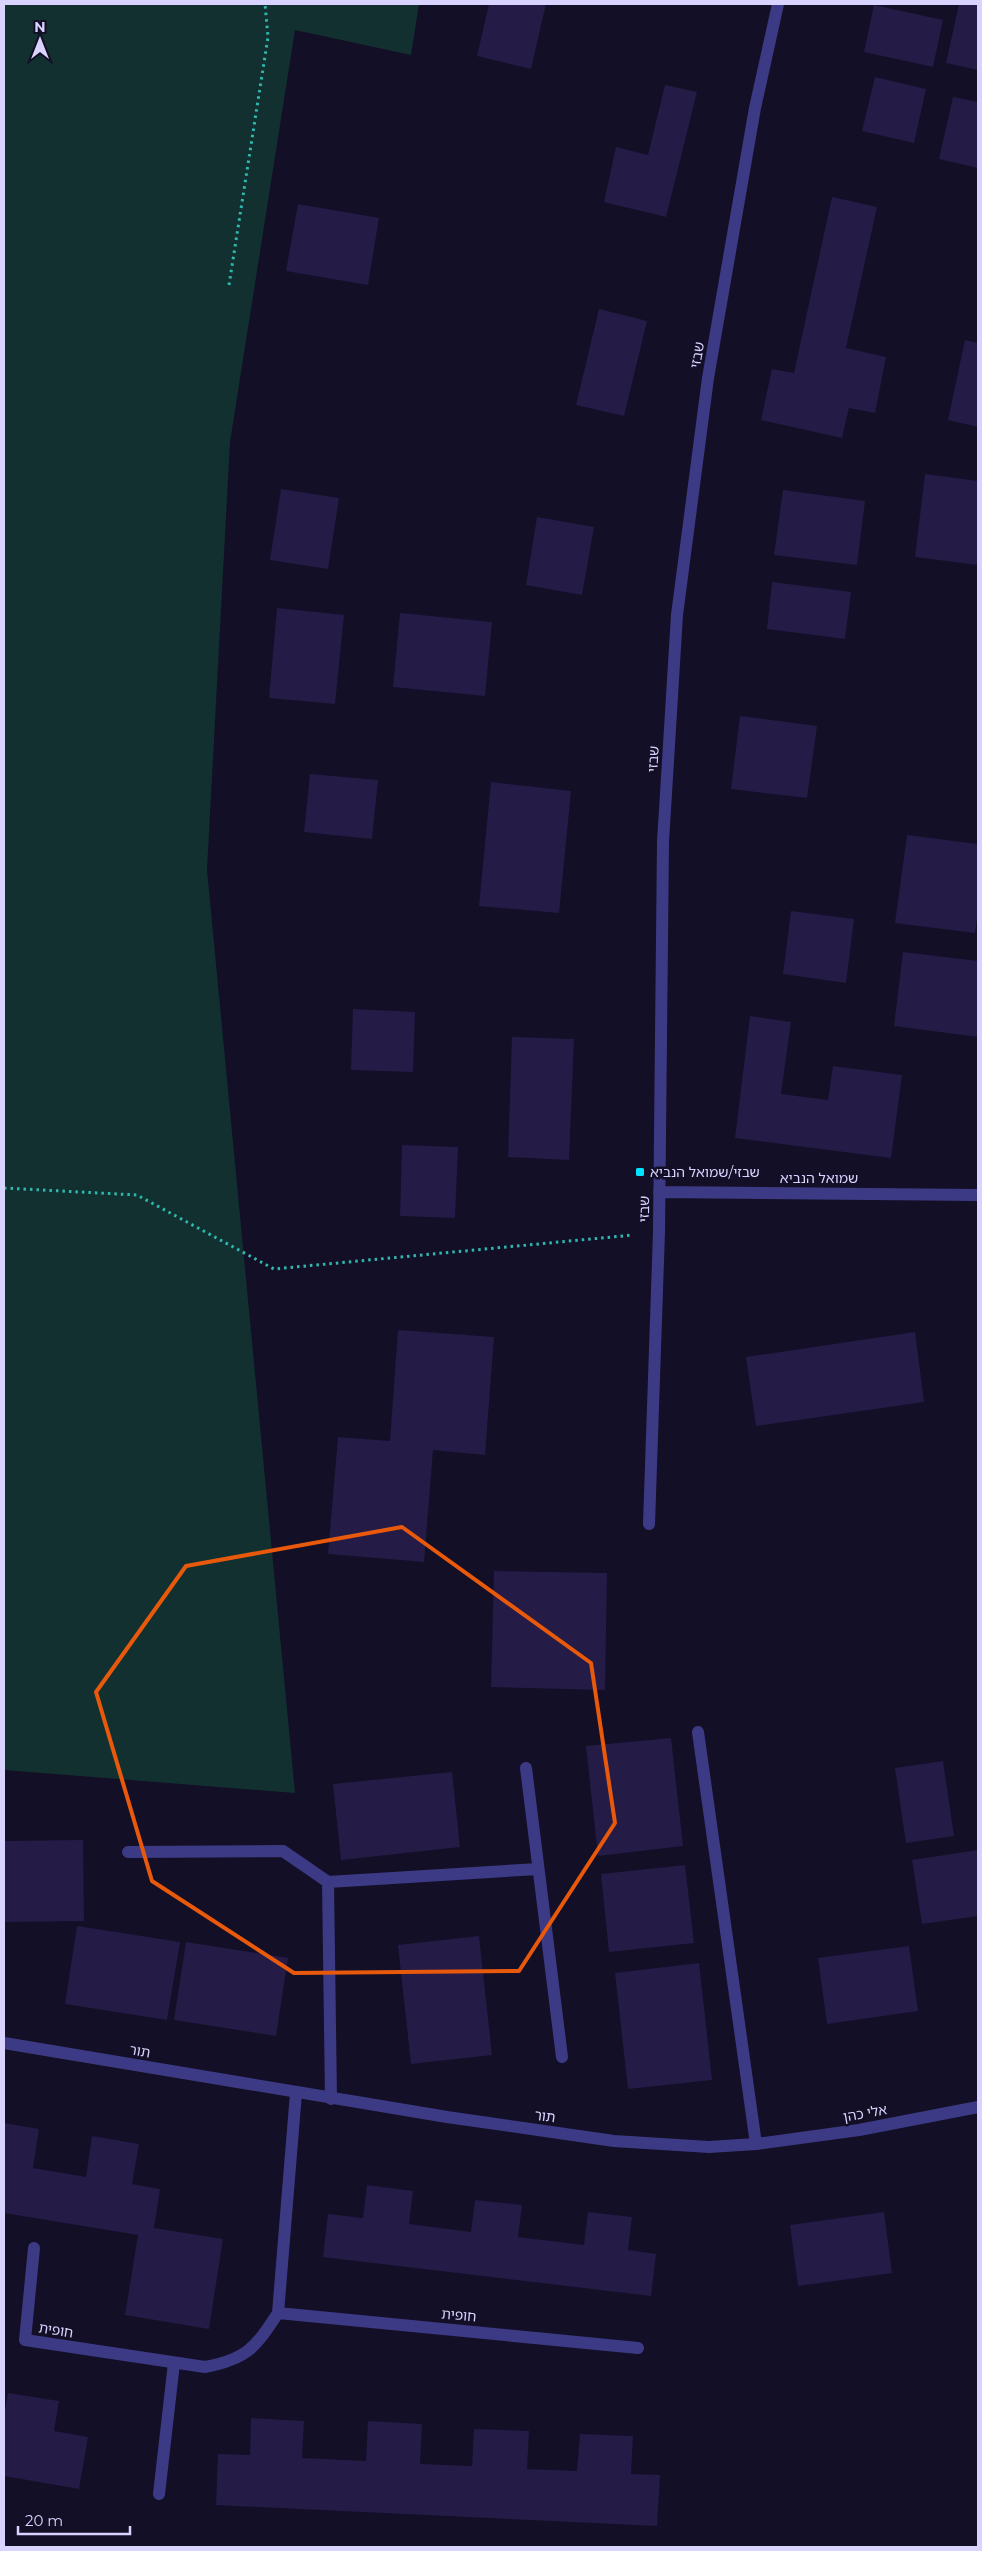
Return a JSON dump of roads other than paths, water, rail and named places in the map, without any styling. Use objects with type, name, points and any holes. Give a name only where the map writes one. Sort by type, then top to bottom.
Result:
[{"type":"street","name":"שבזי","points":[[649,1524],[660,1192],[663,842],[676,615],[708,378],[755,108],[778,4]]},
{"type":"street","name":"שמואל הנביא","points":[[660,1192],[978,1195]]},
{"type":"street","points":[[698,1732],[756,2144]]},
{"type":"street","points":[[526,1768],[562,2057]]},
{"type":"street","points":[[128,1852],[283,1851],[328,1882],[538,1869]]},
{"type":"street","points":[[328,1882],[331,2099]]},
{"type":"street","name":"תור","points":[[4,2043],[331,2099],[614,2141],[709,2147],[756,2144]]},
{"type":"street","name":"חופית","points":[[34,2248],[24,2340],[205,2367],[225,2363],[246,2354],[260,2340],[278,2313],[296,2092]]},
{"type":"street","name":"אלי כהן","points":[[756,2144],[859,2130],[978,2107]]},
{"type":"street","name":"חופית","points":[[278,2313],[638,2348]]},
{"type":"street","points":[[159,2494],[174,2362]]},
{"type":"place","name":"שבזי/שמואל הנביא","points":[[640,1172]]}]
